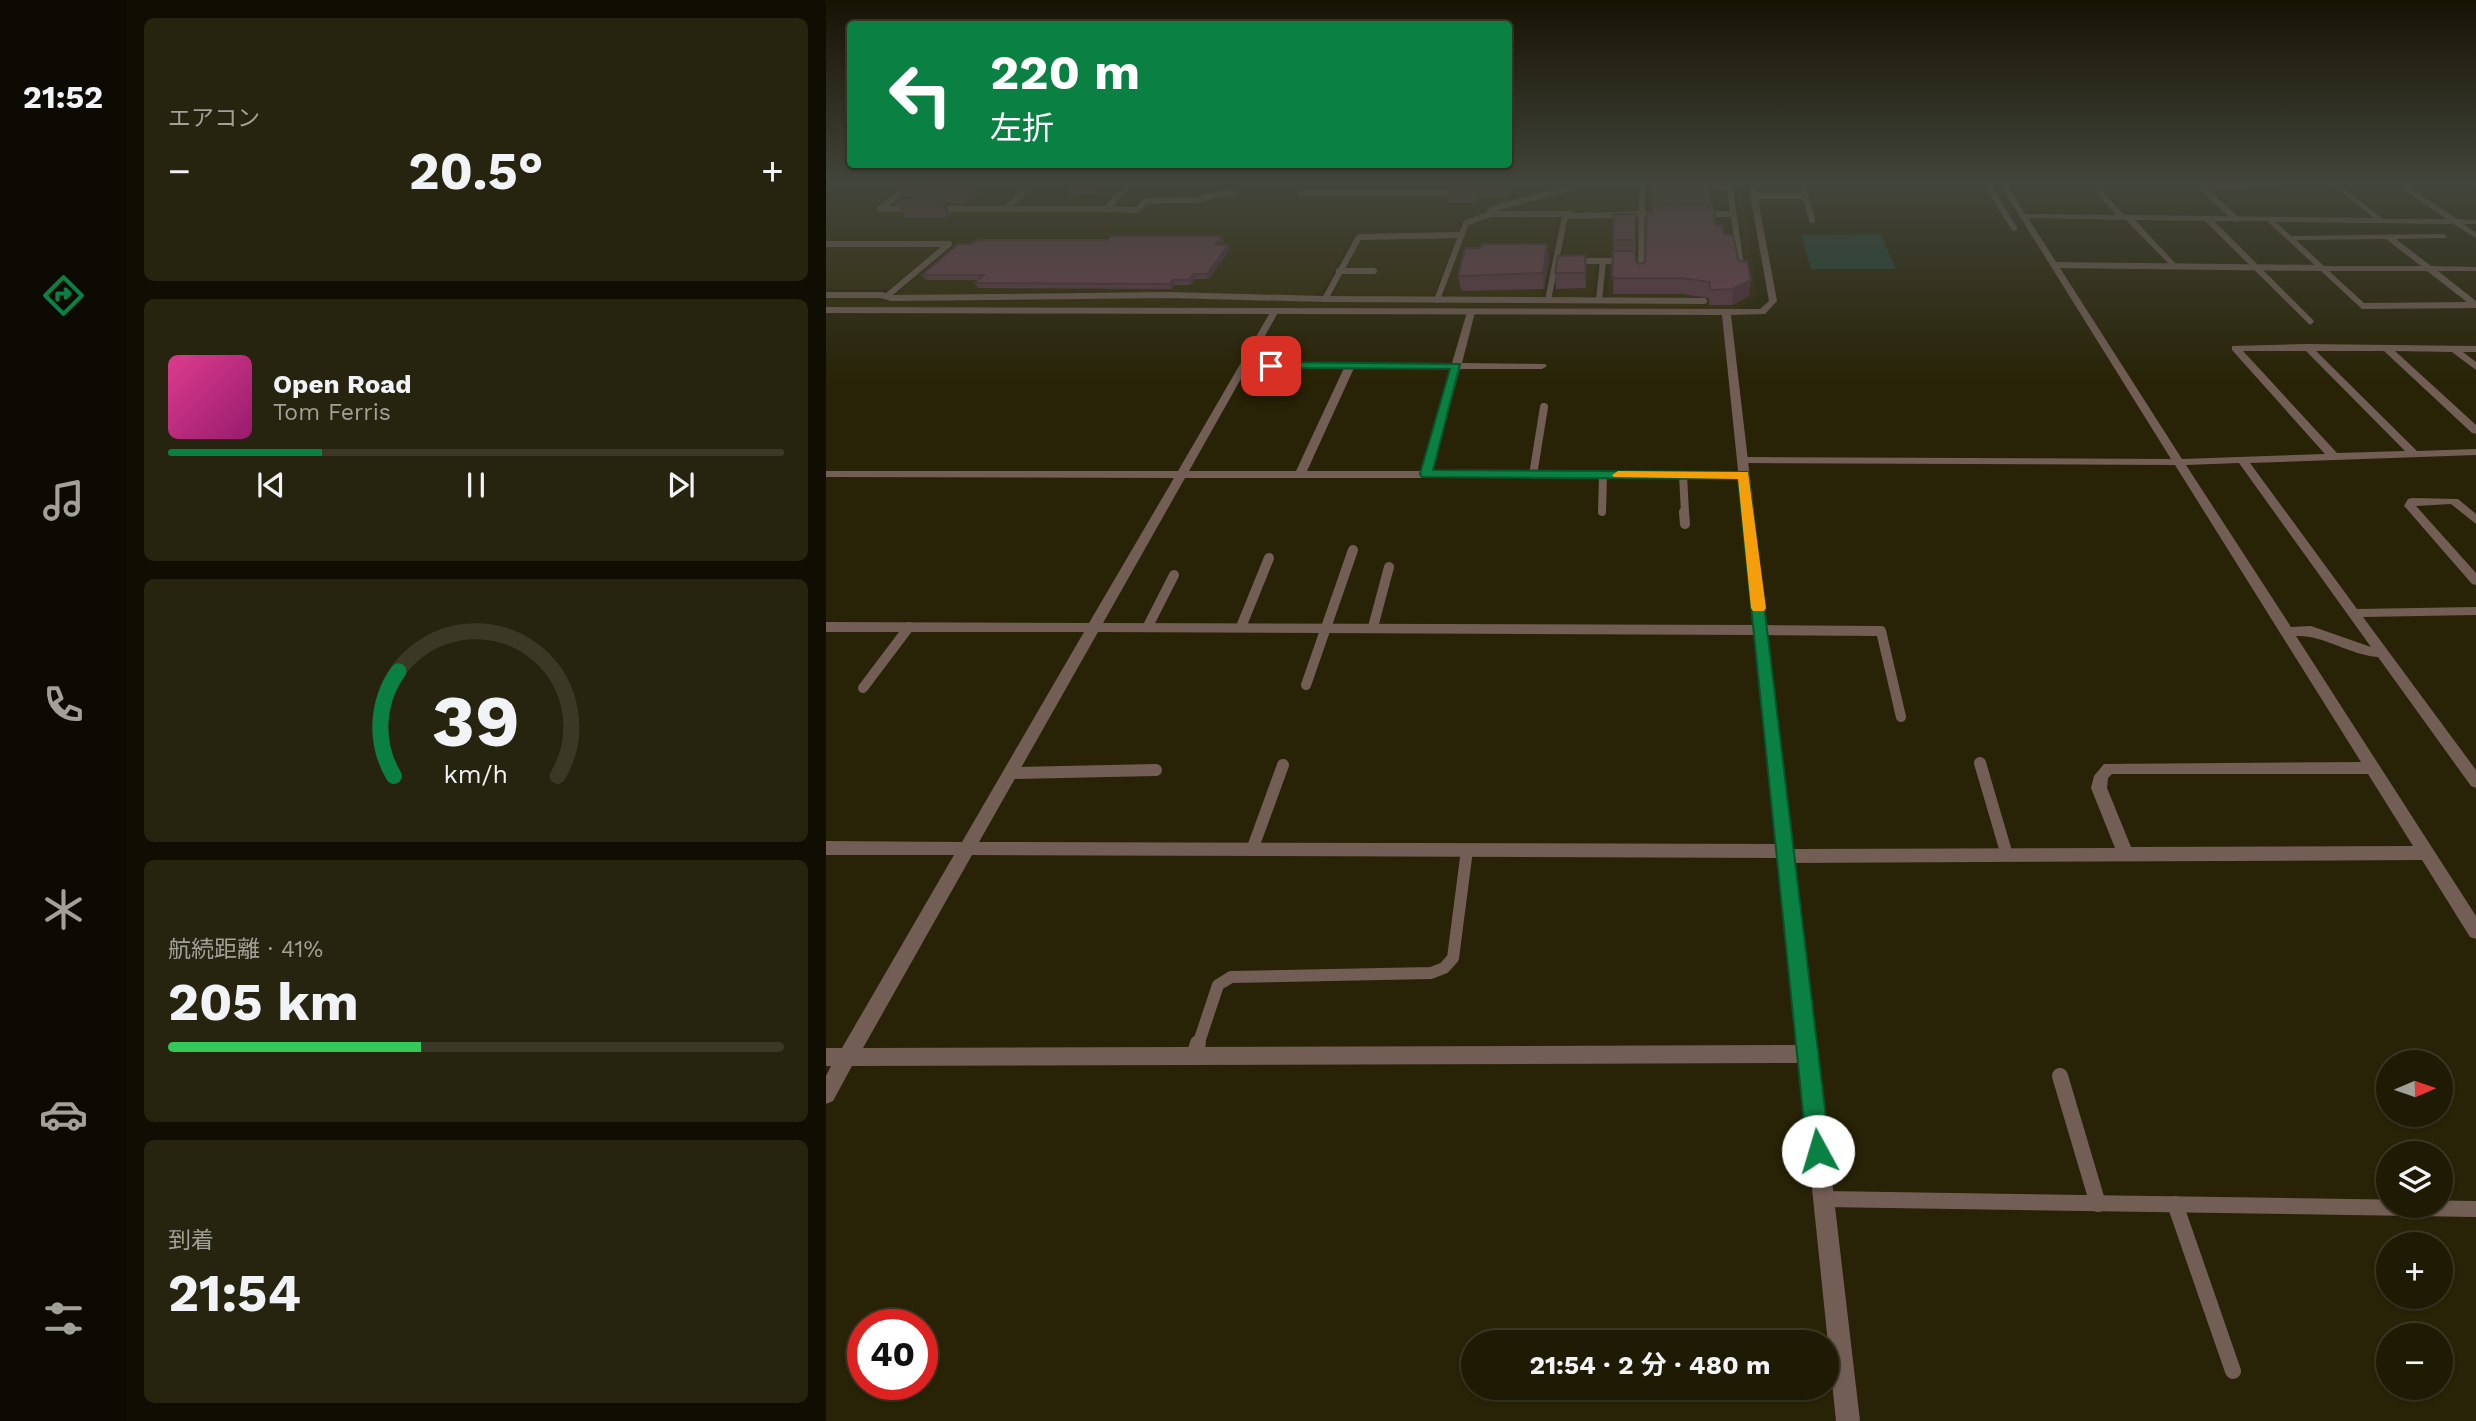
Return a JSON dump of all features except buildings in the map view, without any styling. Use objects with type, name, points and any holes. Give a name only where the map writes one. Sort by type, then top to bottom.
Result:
[{"type":"street","points":[[826,310],[1762,312],[1773,301],[1764,249]]},
{"type":"street","points":[[2046,249],[2178,463],[2476,931]]},
{"type":"street","points":[[2157,249],[2173,266]]},
{"type":"street","points":[[2238,249],[2310,322]]},
{"type":"street","points":[[2300,249],[2362,306],[2476,305]]},
{"type":"street","points":[[2405,249],[2476,305]]},
{"type":"street","points":[[2321,268],[2476,269]]},
{"type":"street","points":[[826,1094],[1092,628],[1184,474],[1275,311]]},
{"type":"street","points":[[1426,474],[1471,312]]},
{"type":"street","points":[[1726,312],[1848,1421]]},
{"type":"street","points":[[2307,347],[2414,454]]},
{"type":"street","points":[[2335,458],[2235,348],[2476,349]]},
{"type":"street","points":[[2386,348],[2476,431]]},
{"type":"street","points":[[2454,349],[2476,367]]},
{"type":"street","points":[[1244,365],[1542,366]]},
{"type":"street","points":[[1300,474],[1350,366]]},
{"type":"street","points":[[826,474],[1683,475],[1743,468],[2178,463],[2476,452]]},
{"type":"street","points":[[2243,461],[2476,782]]},
{"type":"street","points":[[2476,520],[2454,501],[2412,501],[2410,506],[2469,565],[2476,581]]},
{"type":"street","points":[[2354,613],[2476,611]]},
{"type":"street","points":[[826,626],[1761,630]]},
{"type":"street","points":[[2286,632],[2311,631],[2366,651],[2382,652]]},
{"type":"street","points":[[2126,855],[2099,788],[2101,776],[2109,768],[2372,768]]},
{"type":"street","points":[[826,848],[2007,855],[2426,853]]},
{"type":"street","points":[[826,1056],[1808,1054]]},
{"type":"lane","points":[[887,296],[942,249]]},
{"type":"lane","points":[[1325,299],[1352,249]]},
{"type":"lane","points":[[1437,300],[1455,249]]},
{"type":"lane","points":[[1548,300],[1558,249]]},
{"type":"lane","points":[[1641,249],[1641,274]]},
{"type":"lane","points":[[1739,249],[1742,272]]},
{"type":"lane","points":[[1556,261],[1641,261]]},
{"type":"lane","points":[[1599,300],[1603,261]]},
{"type":"lane","points":[[2056,265],[2321,268]]},
{"type":"lane","points":[[1339,271],[1374,271]]},
{"type":"lane","points":[[826,295],[1168,295],[1325,299],[1704,301]]},
{"type":"lane","points":[[1533,474],[1544,407]]},
{"type":"lane","points":[[1602,512],[1603,475]]},
{"type":"lane","points":[[1683,475],[1685,524]]},
{"type":"lane","points":[[1306,685],[1353,550]]},
{"type":"lane","points":[[1241,627],[1269,558]]},
{"type":"lane","points":[[1373,627],[1389,567]]},
{"type":"lane","points":[[1148,626],[1174,575]]},
{"type":"lane","points":[[863,688],[909,627]]},
{"type":"lane","points":[[1761,630],[1881,631],[1901,717]]},
{"type":"lane","points":[[1980,763],[2007,855]]},
{"type":"lane","points":[[1252,850],[1283,765]]},
{"type":"lane","points":[[1010,773],[1156,770]]},
{"type":"lane","points":[[1194,1056],[1218,985],[1231,976],[1431,973],[1444,968],[1453,958],[1467,850]]},
{"type":"lane","points":[[2060,1076],[2098,1204]]},
{"type":"lane","points":[[1824,1199],[2476,1209]]},
{"type":"lane","points":[[2175,1204],[2233,1371]]},
{"type":"shaded area","points":[[826,249],[935,249],[889,289],[826,289]]},
{"type":"shaded area","points":[[947,249],[1345,249],[1323,290],[1311,295],[1062,292],[894,296]]},
{"type":"shaded area","points":[[1357,249],[1451,249],[1435,294],[1427,297],[1340,297],[1334,294],[1343,276],[1351,273],[1352,269],[1348,266]]},
{"type":"shaded area","points":[[1459,249],[1551,249],[1541,298],[1449,298],[1443,293]]},
{"type":"shaded area","points":[[1565,249],[1636,249],[1636,259],[1563,259]]},
{"type":"shaded area","points":[[1645,249],[1732,249],[1735,271],[1747,272],[1744,249],[1750,249],[1757,296],[1737,309],[826,307],[826,300],[1035,301],[1059,298],[1706,304],[1707,300],[1607,299],[1610,263],[1645,274]]},
{"type":"shaded area","points":[[1563,262],[1596,262],[1592,298],[1556,298]]},
{"type":"green space","points":[[1805,249],[1888,249],[1896,269],[1811,269]]},
{"type":"slow traffic","points":[[1618,475],[1744,475],[1758,608]]},
{"type":"route","points":[[1271,366],[1456,366],[1426,474],[1744,475],[1818,1151]]}]
